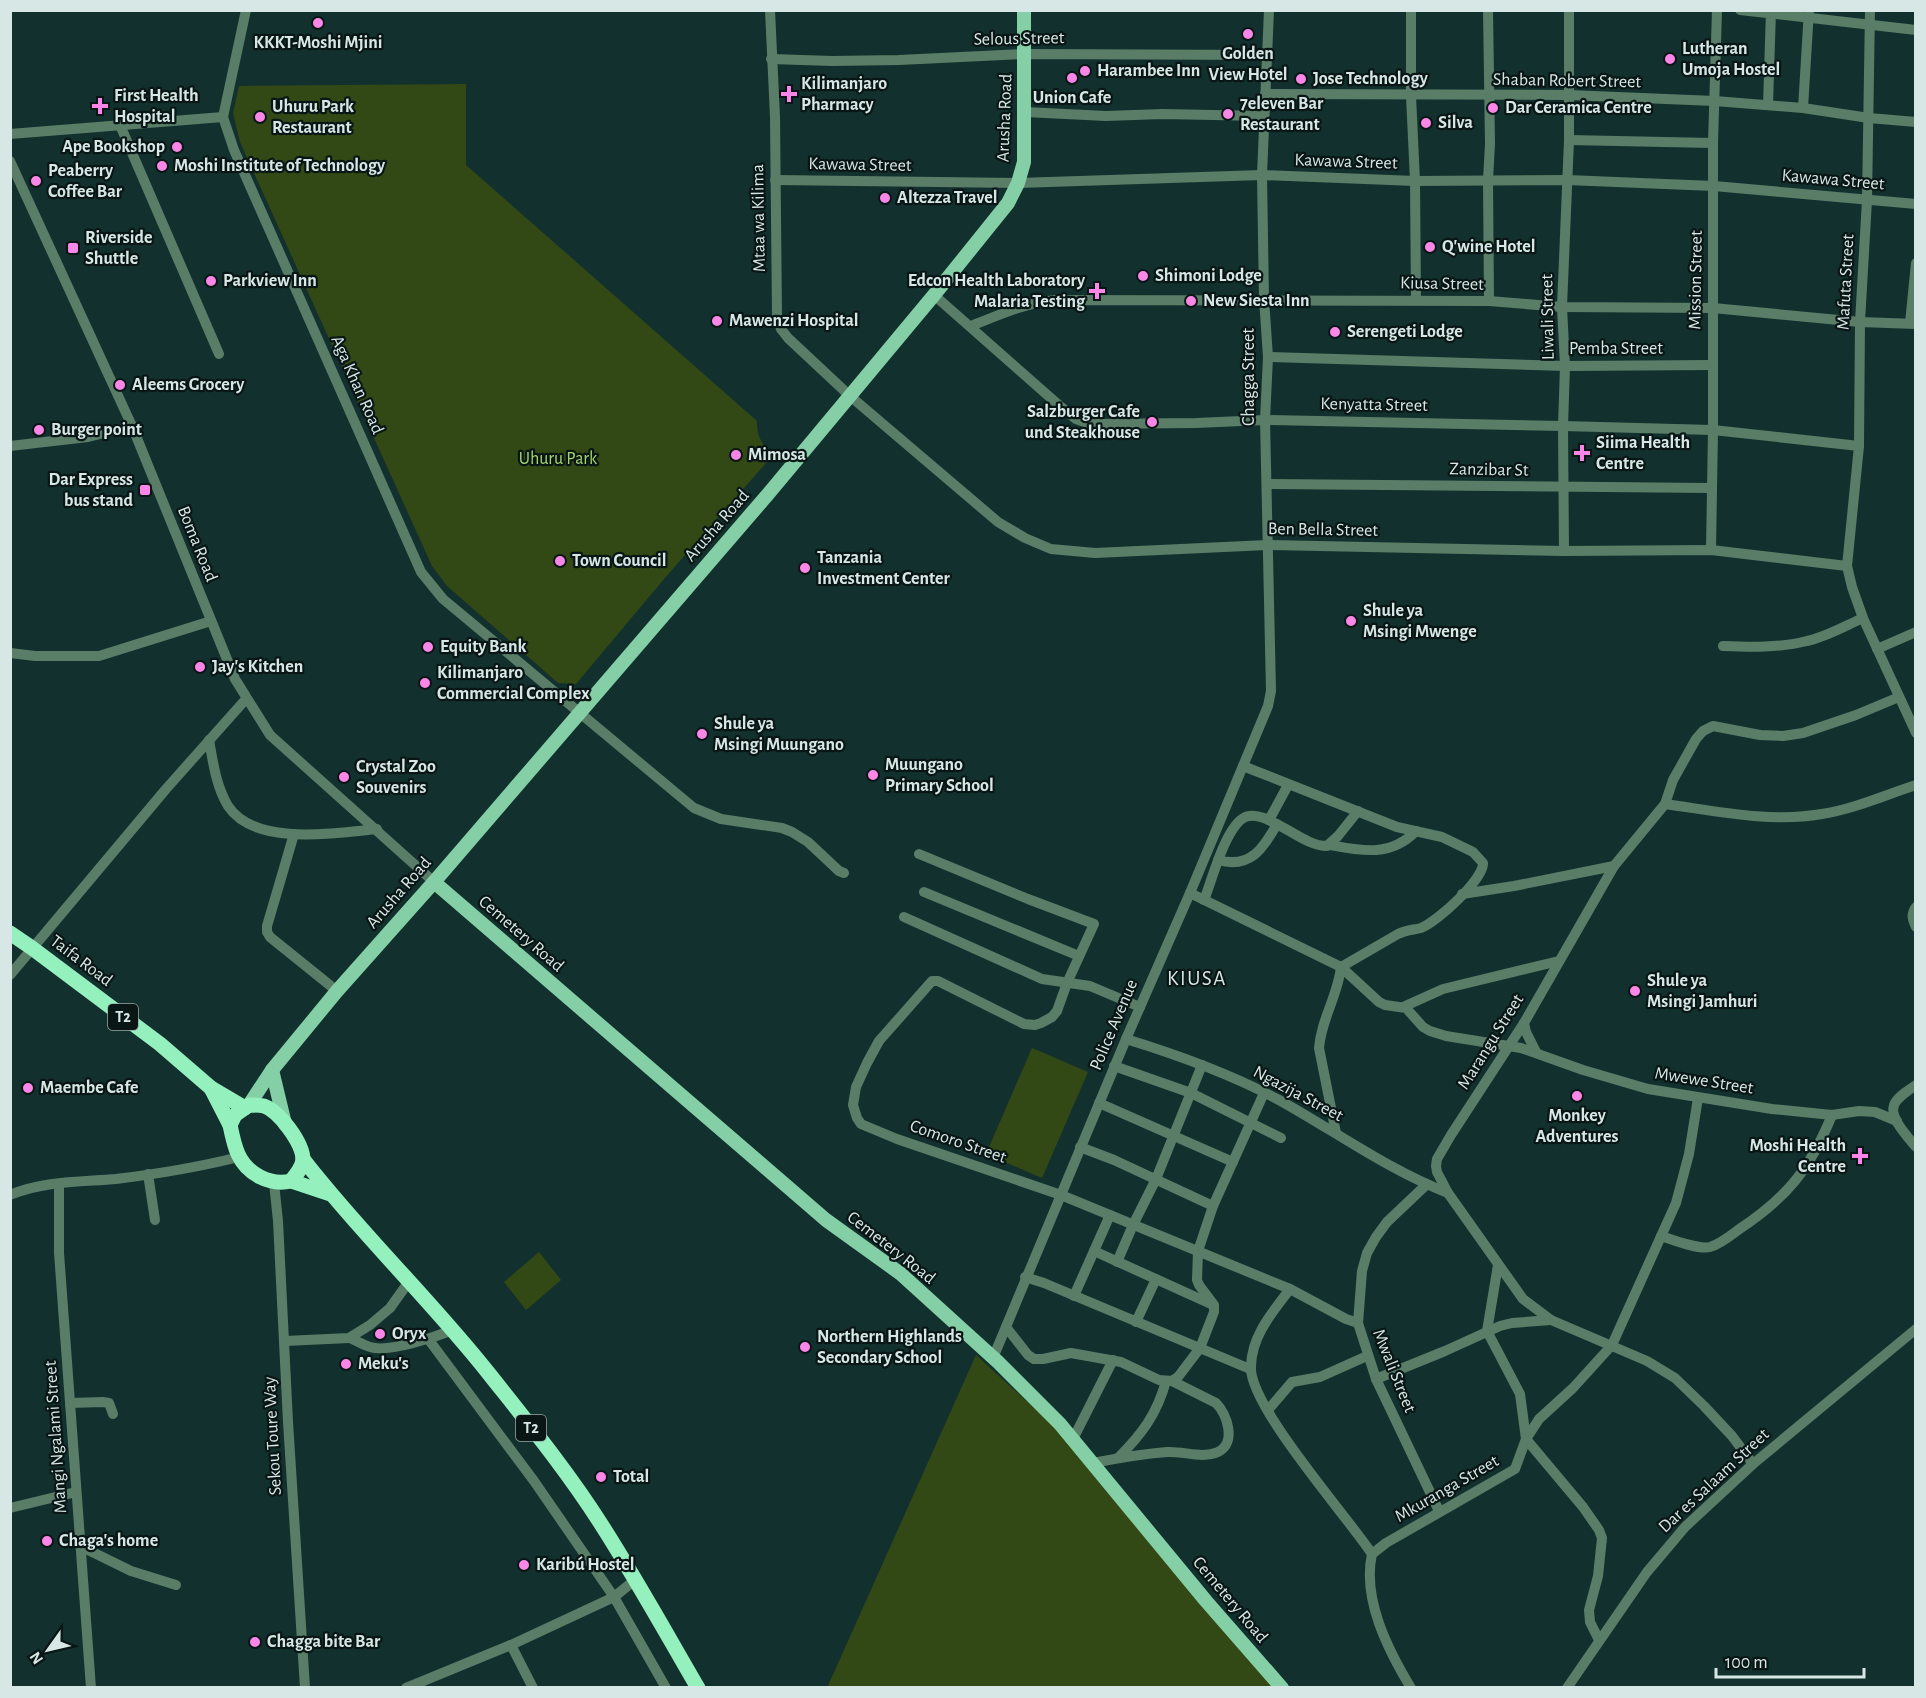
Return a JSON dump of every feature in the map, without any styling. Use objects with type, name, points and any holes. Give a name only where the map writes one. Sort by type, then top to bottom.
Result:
[{"type":"highway","name":"Taifa Road","points":[[10,933],[160,1044],[211,1088],[247,1106]]},
{"type":"highway","name":"Taifa Road","points":[[211,1088],[230,1125]]},
{"type":"highway","name":"T2","points":[[247,1106],[263,1106],[275,1113],[285,1124],[295,1137],[303,1159],[330,1194],[410,1280],[489,1373],[567,1475],[600,1523],[698,1688]]},
{"type":"highway","points":[[230,1125],[235,1115],[247,1106]]},
{"type":"highway","name":"T2","points":[[230,1125],[239,1157]]},
{"type":"highway","points":[[239,1157],[259,1176],[274,1183]]},
{"type":"highway","points":[[291,1181],[299,1172],[303,1159]]},
{"type":"highway","name":"T2","points":[[274,1183],[291,1181],[330,1194]]},
{"type":"main road","name":"Arusha Road","points":[[247,1106],[272,1070],[337,991],[434,882],[762,501],[1002,211],[1018,183],[1024,162],[1024,10]]},
{"type":"main road","name":"Cemetery Road","points":[[434,882],[826,1220],[901,1274],[993,1358],[1060,1424],[1206,1601],[1282,1688]]},
{"type":"main road","points":[[272,1070],[285,1124]]},
{"type":"street","points":[[10,134],[223,117],[246,10]]},
{"type":"street","name":"Mtaa wa Kilima","points":[[770,10],[777,316],[788,338],[850,396]]},
{"type":"street","name":"Chagga Street","points":[[1268,706],[1272,679],[1265,420],[1268,357],[1264,299],[1262,175],[1269,10]]},
{"type":"street","points":[[1411,10],[1416,300]]},
{"type":"street","points":[[1488,10],[1489,301]]},
{"type":"street","name":"Liwali Street","points":[[1564,551],[1565,366],[1562,307],[1569,140],[1569,10]]},
{"type":"street","name":"Mission Street","points":[[1711,550],[1716,10]]},
{"type":"street","points":[[1740,10],[1809,15],[1870,26],[1916,30]]},
{"type":"street","name":"Mafuta Street","points":[[1847,561],[1859,446],[1860,322],[1867,200],[1870,10]]},
{"type":"street","points":[[1768,105],[1771,12]]},
{"type":"street","points":[[1803,108],[1809,15]]},
{"type":"street","name":"Selous Street","points":[[771,59],[888,60],[1025,54],[1267,56]]},
{"type":"street","name":"Shaban Robert Street","points":[[1265,94],[1569,96],[1715,101],[1803,108],[1869,118],[1916,122]]},
{"type":"street","points":[[1025,112],[1106,116],[1162,114],[1264,117]]},
{"type":"street","name":"Aga Khan Road","points":[[223,117],[234,150],[421,572],[443,599],[694,808],[721,819],[782,828],[792,832],[808,842],[838,871],[844,873]]},
{"type":"street","points":[[120,125],[219,354]]},
{"type":"street","points":[[1569,140],[1713,143]]},
{"type":"street","name":"Boma Road","points":[[10,161],[132,426],[235,679],[246,699],[270,735],[434,882]]},
{"type":"street","name":"Kawawa Street","points":[[775,180],[1018,183],[1262,175],[1415,181],[1567,180],[1714,186],[1916,204]]},
{"type":"street","points":[[1913,324],[1916,263]]},
{"type":"street","name":"Kenyatta Street","points":[[934,295],[1061,407],[1076,419],[1090,424],[1265,420],[1713,430],[1859,446]]},
{"type":"street","name":"Kiusa Street","points":[[971,326],[1014,309],[1055,300],[1264,299],[1489,301],[1562,307],[1713,308],[1860,322],[1913,324]]},
{"type":"street","name":"Pemba Street","points":[[1268,357],[1565,366],[1712,365]]},
{"type":"street","name":"Ben Bella Street","points":[[850,396],[998,522],[1025,538],[1051,549],[1095,554],[1267,545],[1564,551],[1711,550],[1847,561]]},
{"type":"street","points":[[10,446],[88,437],[132,426]]},
{"type":"street","name":"Zanzibar St","points":[[1267,484],[1711,488]]},
{"type":"street","points":[[1847,561],[1852,587],[1863,618],[1916,733]]},
{"type":"street","points":[[1723,646],[1797,643],[1817,638],[1863,618]]},
{"type":"street","points":[[10,652],[35,656],[99,657],[211,621]]},
{"type":"street","points":[[1877,649],[1916,632]]},
{"type":"street","name":"Marangu Street","points":[[1754,1464],[1732,1436],[1675,1377],[1647,1361],[1551,1320],[1523,1299],[1448,1193],[1437,1172],[1437,1160],[1524,1023],[1614,866],[1665,804],[1673,780],[1696,740],[1713,726],[1760,735],[1793,735],[1856,715],[1899,697]]},
{"type":"street","points":[[10,975],[246,699]]},
{"type":"street","name":"Police Avenue","points":[[993,1358],[1114,1066],[1190,893],[1268,706]]},
{"type":"street","points":[[209,740],[214,773],[229,807],[252,825],[294,834],[377,829]]},
{"type":"street","points":[[1243,766],[1397,827],[1442,837],[1473,852],[1483,863],[1481,873],[1451,906],[1427,924],[1404,931],[1341,967]]},
{"type":"street","points":[[1218,860],[1232,864],[1255,855],[1266,843],[1288,785]]},
{"type":"street","points":[[1665,804],[1746,815],[1802,816],[1831,812],[1916,785]]},
{"type":"street","points":[[1330,845],[1358,811]]},
{"type":"street","points":[[1204,900],[1230,833],[1238,821],[1250,815],[1273,822],[1323,846],[1389,849],[1403,843],[1416,831]]},
{"type":"street","points":[[294,834],[267,932],[270,937],[337,991]]},
{"type":"street","points":[[919,854],[1094,924],[1067,983]]},
{"type":"street","points":[[1462,894],[1614,866]]},
{"type":"street","points":[[924,892],[1080,956]]},
{"type":"street","points":[[1190,893],[1341,967],[1385,1005],[1403,1007],[1443,989],[1559,961]]},
{"type":"street","points":[[1916,907],[1913,920],[1916,927]]},
{"type":"street","points":[[904,917],[1048,981],[1090,986],[1140,1007]]},
{"type":"street","points":[[1336,1133],[1319,1048],[1322,1031],[1338,985],[1341,967]]},
{"type":"street","name":"Comoro Street","points":[[1067,983],[1057,1011],[1048,1020],[1035,1025],[1024,1024],[938,981],[932,981],[879,1041],[856,1087],[853,1105],[857,1118],[861,1124],[872,1129],[1060,1195],[1198,1251],[1290,1289],[1358,1323]]},
{"type":"street","name":"Mwewe Street","points":[[1403,1007],[1430,1031],[1536,1052],[1583,1070],[1636,1086],[1698,1098],[1832,1115],[1859,1111],[1875,1112],[1897,1121]]},
{"type":"street","points":[[1524,1023],[1536,1052]]},
{"type":"street","name":"Ngazija Street","points":[[1126,1039],[1202,1065],[1264,1093],[1425,1185],[1448,1193]]},
{"type":"street","points":[[1118,1262],[1156,1179],[1202,1065]]},
{"type":"street","points":[[1114,1066],[1191,1093],[1281,1138]]},
{"type":"street","points":[[1916,1085],[1895,1103],[1893,1112],[1916,1147]]},
{"type":"street","points":[[1118,1458],[1149,1423],[1169,1381],[1183,1373],[1200,1348],[1213,1318],[1214,1305],[1199,1285],[1198,1251],[1214,1206],[1264,1093]]},
{"type":"street","name":"Mkuranga Street","points":[[1372,1554],[1439,1511],[1470,1496],[1515,1469],[1526,1439],[1539,1419],[1573,1388],[1612,1346],[1676,1203],[1689,1154],[1698,1098]]},
{"type":"street","points":[[1099,1104],[1233,1162]]},
{"type":"street","points":[[1661,1236],[1695,1246],[1710,1247],[1750,1222],[1780,1199],[1793,1185],[1823,1137],[1832,1115]]},
{"type":"street","points":[[1080,1148],[1114,1160],[1214,1206]]},
{"type":"street","points":[[10,1195],[32,1187],[198,1167],[239,1157]]},
{"type":"street","points":[[148,1174],[155,1220]]},
{"type":"street","name":"Sekou Toure Way","points":[[274,1183],[305,1688]]},
{"type":"street","name":"Mangi Ngalami Street","points":[[59,1184],[59,1253],[91,1688]]},
{"type":"street","name":"Mwali Street","points":[[1425,1185],[1387,1222],[1367,1253],[1362,1271],[1358,1323],[1376,1379],[1439,1511]]},
{"type":"street","points":[[1074,1296],[1110,1215]]},
{"type":"street","points":[[1094,1251],[1214,1305]]},
{"type":"street","points":[[1498,1265],[1487,1331],[1520,1394],[1526,1439],[1565,1483],[1599,1530],[1602,1538],[1598,1576],[1589,1611],[1590,1622],[1599,1640]]},
{"type":"street","points":[[1026,1277],[1250,1369]]},
{"type":"street","points":[[1136,1322],[1156,1279]]},
{"type":"street","points":[[349,1338],[370,1325],[390,1308],[410,1280]]},
{"type":"street","points":[[1290,1289],[1257,1336],[1250,1369],[1259,1393],[1282,1434],[1372,1554],[1369,1579],[1383,1634],[1395,1661],[1412,1688]]},
{"type":"street","points":[[1376,1379],[1445,1352],[1487,1331],[1512,1323],[1551,1320]]},
{"type":"street","points":[[1006,1327],[1028,1355],[1034,1359],[1065,1353],[1113,1360],[1153,1378],[1169,1381],[1222,1408],[1227,1422],[1228,1436],[1225,1447],[1221,1450],[1210,1454],[1171,1452],[1093,1463]]},
{"type":"street","name":"Dar es Salaam Street","points":[[1567,1688],[1661,1554],[1685,1527],[1754,1464],[1916,1329]]},
{"type":"street","points":[[285,1341],[349,1338],[380,1349],[429,1340],[453,1330]]},
{"type":"street","points":[[429,1340],[534,1481],[614,1597],[666,1688]]},
{"type":"street","points":[[1268,1410],[1292,1382],[1320,1377],[1368,1356]]},
{"type":"street","points":[[1073,1439],[1113,1360]]},
{"type":"street","points":[[70,1403],[109,1403],[113,1414]]},
{"type":"street","points":[[10,1508],[76,1492]]},
{"type":"street","points":[[80,1546],[130,1571],[176,1584]]},
{"type":"street","points":[[406,1688],[511,1645],[614,1597],[634,1580]]},
{"type":"street","points":[[511,1645],[533,1688]]},
{"type":"green space","name":"Uhuru Park","points":[[466,84],[466,165],[757,421],[761,440],[774,454],[664,579],[576,684],[558,683],[447,586],[432,566],[240,142],[233,113],[239,86]]},
{"type":"green space","points":[[1032,1048],[1088,1072],[1042,1178],[986,1154]]},
{"type":"green space","points":[[539,1252],[561,1280],[526,1310],[504,1282]]},
{"type":"green space","points":[[976,1355],[1055,1427],[1274,1688],[827,1688]]},
{"type":"place","name":"KKKT-Moshi Mjini","points":[[318,23]]},
{"type":"place","name":"Golden View Hotel","points":[[1248,34]]},
{"type":"place","name":"Lutheran Umoja Hostel","points":[[1670,59]]},
{"type":"place","name":"Harambee Inn","points":[[1085,71]]},
{"type":"place","name":"Union Cafe","points":[[1072,78]]},
{"type":"place","name":"Jose Technology","points":[[1301,79]]},
{"type":"place","name":"Kilimanjaro Pharmacy","points":[[789,94]]},
{"type":"place","name":"First Health Hospital","points":[[100,106]]},
{"type":"place","name":"Dar Ceramica Centre","points":[[1493,108]]},
{"type":"place","name":"7eleven Bar Restaurant","points":[[1228,114]]},
{"type":"place","name":"Uhuru Park Restaurant","points":[[260,117]]},
{"type":"place","name":"Silva","points":[[1426,123]]},
{"type":"place","name":"Ape Bookshop","points":[[177,147]]},
{"type":"place","name":"Moshi Institute of Technology","points":[[162,166]]},
{"type":"place","name":"Peaberry Coffee Bar","points":[[36,181]]},
{"type":"place","name":"Altezza Travel","points":[[885,198]]},
{"type":"place","name":"Q'wine Hotel","points":[[1430,247]]},
{"type":"place","name":"Riverside Shuttle","points":[[73,248]]},
{"type":"place","name":"Shimoni Lodge","points":[[1143,276]]},
{"type":"place","name":"Parkview Inn","points":[[211,281]]},
{"type":"place","name":"Edcon Health Laboratory Malaria Testing","points":[[1097,291]]},
{"type":"place","name":"New Siesta Inn","points":[[1191,301]]},
{"type":"place","name":"Mawenzi Hospital","points":[[717,321]]},
{"type":"place","name":"Serengeti Lodge","points":[[1335,332]]},
{"type":"place","name":"Aleems Grocery","points":[[120,385]]},
{"type":"place","name":"Salzburger Cafe und Steakhouse","points":[[1152,422]]},
{"type":"place","name":"Burger point","points":[[39,430]]},
{"type":"place","name":"Siima Health Centre","points":[[1582,453]]},
{"type":"place","name":"Mimosa","points":[[736,455]]},
{"type":"place","name":"Dar Express bus stand","points":[[145,490]]},
{"type":"place","name":"Town Council","points":[[560,561]]},
{"type":"place","name":"Tanzania Investment Center","points":[[805,568]]},
{"type":"place","name":"Shule ya Msingi Mwenge","points":[[1351,621]]},
{"type":"place","name":"Equity Bank","points":[[428,647]]},
{"type":"place","name":"Jay's Kitchen","points":[[200,667]]},
{"type":"place","name":"Kilimanjaro Commercial Complex","points":[[425,683]]},
{"type":"place","name":"Shule ya Msingi Muungano","points":[[702,734]]},
{"type":"place","name":"Muungano Primary School","points":[[873,775]]},
{"type":"place","name":"Crystal Zoo Souvenirs","points":[[344,777]]},
{"type":"place","name":"Shule ya Msingi Jamhuri","points":[[1635,991]]},
{"type":"place","name":"Maembe Cafe","points":[[28,1088]]},
{"type":"place","name":"Monkey Adventures","points":[[1577,1096]]},
{"type":"place","name":"Moshi Health Centre","points":[[1860,1156]]},
{"type":"place","name":"Oryx","points":[[380,1334]]},
{"type":"place","name":"Northern Highlands Secondary School","points":[[805,1347]]},
{"type":"place","name":"Meku's","points":[[346,1364]]},
{"type":"place","name":"Total","points":[[601,1477]]},
{"type":"place","name":"Chaga's home","points":[[47,1541]]},
{"type":"place","name":"Karibú Hostel","points":[[524,1565]]},
{"type":"place","name":"Chagga bite Bar","points":[[255,1642]]},
{"type":"district","name":"KIUSA","points":[[1197,978]]}]
